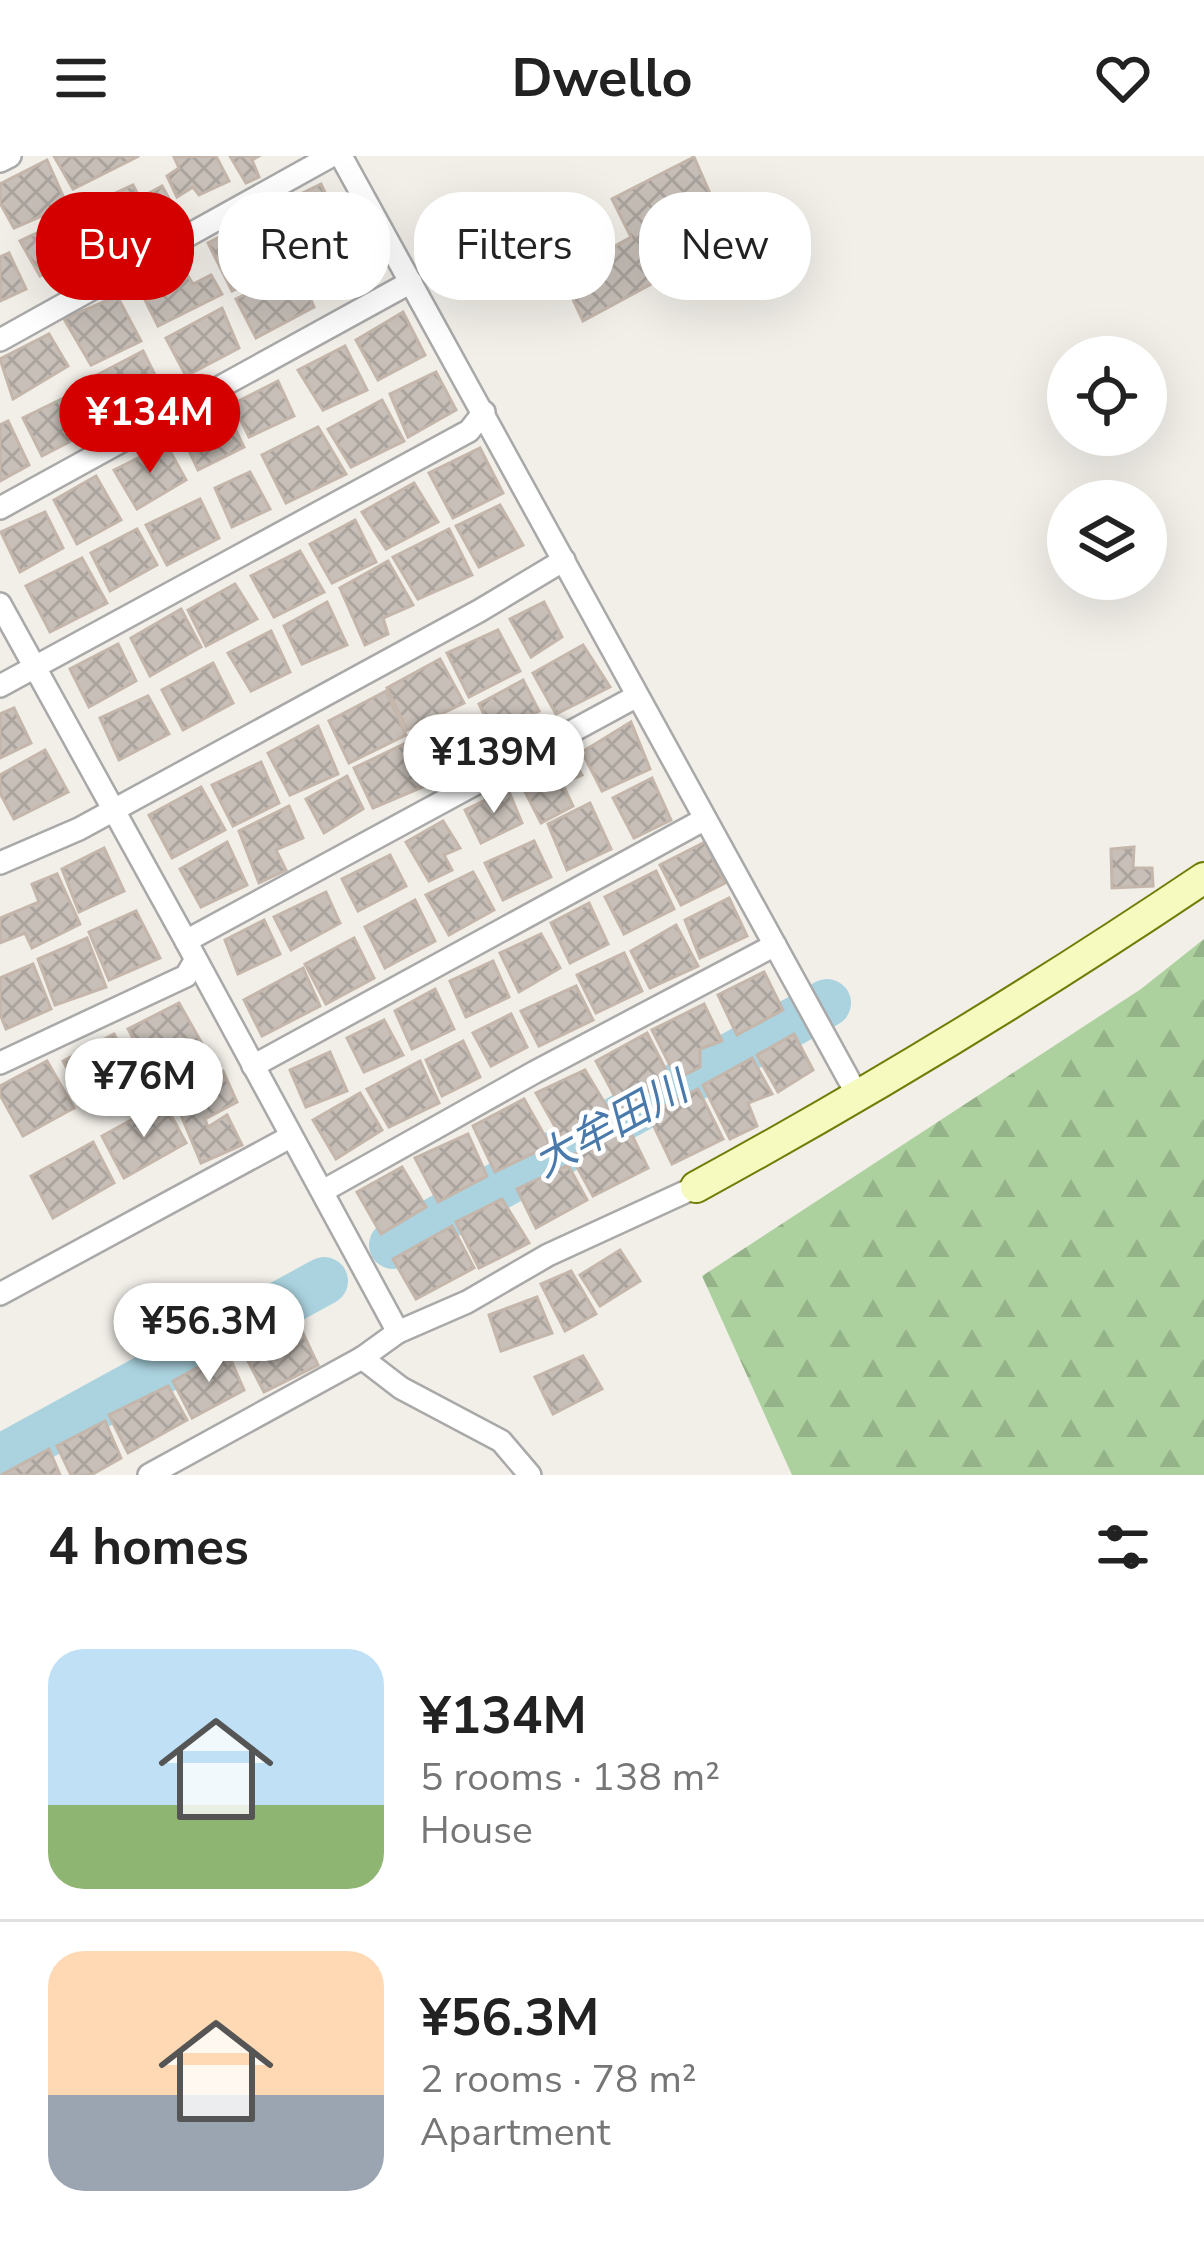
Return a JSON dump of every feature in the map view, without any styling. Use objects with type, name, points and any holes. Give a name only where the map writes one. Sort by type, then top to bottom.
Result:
[{"type":"street","points":[[0,161],[10,156]]},
{"type":"street","points":[[0,340],[331,156]]},
{"type":"street","points":[[341,156],[859,1098]]},
{"type":"street","points":[[0,508],[411,282]]},
{"type":"street","points":[[0,686],[469,431],[484,412]]},
{"type":"street","points":[[0,863],[79,829],[564,560]]},
{"type":"street","points":[[0,604],[398,1332]]},
{"type":"street","points":[[0,1063],[186,976],[191,951],[637,696]]},
{"type":"street","points":[[253,1066],[705,819]]},
{"type":"street","points":[[149,1475],[362,1358],[398,1332],[467,1302],[548,1255],[696,1187],[859,1098],[1204,878]]},
{"type":"street","points":[[323,1191],[775,945]]},
{"type":"street","points":[[0,1293],[290,1137]]},
{"type":"street","points":[[362,1358],[401,1388],[501,1441],[530,1475]]},
{"type":"green space","points":[[1204,939],[1204,1475],[792,1475],[702,1276],[1141,989]]},
{"type":"building","points":[[54,156],[139,156],[73,189]]},
{"type":"building","points":[[216,156],[229,181],[199,195],[193,187],[175,192],[167,176],[179,168],[174,157]]},
{"type":"building","points":[[230,156],[259,156],[252,160],[259,177],[246,183]]},
{"type":"building","points":[[694,157],[709,192],[639,192],[639,291],[583,321],[573,300],[615,300],[615,246],[631,237],[615,197]]},
{"type":"building","points":[[47,160],[61,192],[36,192],[36,218],[14,228],[0,203],[0,184]]},
{"type":"building","points":[[36,233],[36,269],[20,241]]},
{"type":"building","points":[[218,238],[218,263],[208,243]]},
{"type":"building","points":[[9,253],[26,289],[0,301],[0,257]]},
{"type":"building","points":[[211,275],[218,296],[158,326],[145,300],[194,300],[194,284]]},
{"type":"building","points":[[108,300],[119,300],[141,341],[91,365],[64,319]]},
{"type":"building","points":[[237,300],[311,300],[314,307],[256,338]]},
{"type":"building","points":[[222,308],[239,348],[186,376],[166,338]]},
{"type":"building","points":[[403,312],[425,355],[378,380],[356,340]]},
{"type":"building","points":[[49,334],[68,366],[13,399],[0,359]]},
{"type":"building","points":[[345,346],[367,390],[323,410],[298,370]]},
{"type":"building","points":[[143,351],[162,389],[116,413],[95,376]]},
{"type":"building","points":[[436,372],[456,410],[408,437],[390,394]]},
{"type":"building","points":[[278,381],[294,416],[249,437],[233,404]]},
{"type":"building","points":[[76,392],[92,430],[42,456],[23,418]]},
{"type":"building","points":[[382,400],[404,441],[351,467],[328,429]]},
{"type":"building","points":[[226,410],[244,447],[198,470],[181,434]]},
{"type":"building","points":[[8,421],[29,465],[0,481],[0,425]]},
{"type":"building","points":[[318,427],[346,474],[286,503],[262,455]]},
{"type":"building","points":[[166,444],[186,480],[137,509],[114,470]]},
{"type":"building","points":[[480,448],[503,493],[453,518],[429,473]]},
{"type":"building","points":[[250,472],[270,509],[232,527],[215,488]]},
{"type":"building","points":[[96,476],[121,520],[77,544],[54,500]]},
{"type":"building","points":[[414,483],[438,522],[386,549],[362,512]]},
{"type":"building","points":[[200,499],[219,538],[167,565],[146,525]]},
{"type":"building","points":[[500,505],[523,545],[479,567],[456,526]]},
{"type":"building","points":[[45,512],[63,548],[20,572],[1,532]]},
{"type":"building","points":[[355,520],[376,562],[332,583],[310,544]]},
{"type":"building","points":[[137,529],[157,565],[110,591],[91,553]]},
{"type":"building","points":[[449,529],[472,575],[418,599],[393,557]]},
{"type":"building","points":[[300,551],[324,592],[274,617],[251,576]]},
{"type":"building","points":[[82,558],[107,603],[50,632],[26,586]]},
{"type":"building","points":[[388,561],[413,605],[383,618],[388,634],[365,645],[340,588]]},
{"type":"building","points":[[235,584],[257,619],[206,646],[188,610]]},
{"type":"building","points":[[327,602],[347,645],[302,664],[284,626]]},
{"type":"building","points":[[544,602],[562,637],[531,657],[510,619]]},
{"type":"building","points":[[181,609],[201,647],[150,676],[131,638]]},
{"type":"building","points":[[498,630],[520,671],[469,697],[447,653]]},
{"type":"building","points":[[271,631],[290,672],[251,691],[228,653]]},
{"type":"building","points":[[118,644],[136,681],[89,707],[70,669]]},
{"type":"building","points":[[583,645],[610,687],[556,714],[533,673]]},
{"type":"building","points":[[440,659],[464,703],[407,730],[387,688]]},
{"type":"building","points":[[213,663],[233,703],[183,730],[162,690]]},
{"type":"building","points":[[523,680],[539,711],[493,734],[479,704]]},
{"type":"building","points":[[386,691],[406,735],[349,763],[329,721]]},
{"type":"building","points":[[148,696],[169,734],[119,760],[100,718]]},
{"type":"building","points":[[14,708],[31,743],[0,758],[0,714]]},
{"type":"building","points":[[631,722],[650,769],[602,791],[582,752]]},
{"type":"building","points":[[318,726],[338,774],[290,795],[268,753]]},
{"type":"building","points":[[404,744],[425,786],[373,808],[354,768]]},
{"type":"building","points":[[45,750],[68,792],[14,819],[0,793],[0,775]]},
{"type":"building","points":[[569,754],[582,775],[562,783],[573,806],[541,823],[519,780]]},
{"type":"building","points":[[261,762],[279,803],[233,826],[212,785]]},
{"type":"building","points":[[347,776],[363,809],[324,833],[306,799]]},
{"type":"building","points":[[652,778],[671,820],[634,838],[613,798]]},
{"type":"building","points":[[201,787],[225,830],[172,858],[149,815]]},
{"type":"building","points":[[508,789],[522,823],[481,843],[465,810]]},
{"type":"building","points":[[590,803],[611,849],[567,870],[548,824]]},
{"type":"building","points":[[289,806],[303,838],[276,850],[286,870],[259,883],[239,831]]},
{"type":"building","points":[[443,821],[460,848],[444,855],[452,870],[429,881],[406,842]]},
{"type":"building","points":[[534,841],[551,877],[503,900],[485,863]]},
{"type":"building","points":[[227,842],[247,885],[201,907],[180,869]]},
{"type":"building","points":[[705,842],[725,883],[681,905],[660,865]]},
{"type":"building","points":[[1134,847],[1133,868],[1152,868],[1153,886],[1112,888],[1111,849]]},
{"type":"building","points":[[104,848],[124,891],[79,912],[62,869]]},
{"type":"building","points":[[390,855],[406,886],[358,911],[342,879]]},
{"type":"building","points":[[656,871],[674,909],[624,934],[605,897]]},
{"type":"building","points":[[473,872],[494,910],[449,935],[426,895]]},
{"type":"building","points":[[57,874],[80,924],[32,948],[25,933],[0,943],[0,918],[39,902],[32,884]]},
{"type":"building","points":[[326,892],[340,923],[291,950],[274,917]]},
{"type":"building","points":[[729,898],[747,936],[700,958],[685,920]]},
{"type":"building","points":[[415,900],[435,941],[385,968],[365,927]]},
{"type":"building","points":[[589,903],[608,944],[570,963],[551,923]]},
{"type":"building","points":[[136,911],[160,958],[109,980],[89,932]]},
{"type":"building","points":[[264,920],[280,954],[238,974],[225,940]]},
{"type":"building","points":[[676,925],[698,966],[650,988],[631,951]]},
{"type":"building","points":[[541,934],[560,968],[519,992],[500,953]]},
{"type":"building","points":[[87,938],[106,987],[55,1005],[38,959]]},
{"type":"building","points":[[354,938],[374,978],[326,1004],[305,964]]},
{"type":"building","points":[[624,953],[642,991],[596,1013],[577,975]]},
{"type":"building","points":[[493,961],[509,997],[466,1017],[450,981]]},
{"type":"building","points":[[33,964],[51,1009],[6,1029],[0,1014],[0,978]]},
{"type":"building","points":[[303,968],[320,1006],[262,1036],[244,1000]]},
{"type":"building","points":[[764,972],[783,1010],[737,1035],[718,995]]},
{"type":"building","points":[[576,986],[593,1020],[539,1046],[521,1011]]},
{"type":"building","points":[[435,989],[454,1029],[412,1049],[395,1011]]},
{"type":"building","points":[[179,1003],[205,1049],[154,1077],[128,1029]]},
{"type":"building","points":[[704,1004],[722,1041],[700,1049],[700,1067],[677,1079],[652,1030]]},
{"type":"building","points":[[511,1014],[527,1047],[491,1066],[473,1033]]},
{"type":"building","points":[[384,1020],[403,1055],[364,1072],[347,1038]]},
{"type":"building","points":[[647,1033],[671,1080],[621,1108],[596,1061]]},
{"type":"building","points":[[114,1034],[141,1081],[90,1109],[63,1061]]},
{"type":"building","points":[[794,1034],[813,1070],[778,1092],[757,1055]]},
{"type":"building","points":[[463,1041],[480,1077],[442,1096],[426,1060]]},
{"type":"building","points":[[330,1052],[347,1091],[306,1107],[290,1070]]},
{"type":"building","points":[[752,1058],[772,1094],[748,1103],[757,1126],[730,1139],[703,1085]]},
{"type":"building","points":[[47,1061],[74,1108],[23,1136],[0,1095],[0,1086]]},
{"type":"building","points":[[420,1061],[439,1103],[389,1127],[367,1089]]},
{"type":"building","points":[[585,1070],[610,1112],[562,1139],[536,1093]]},
{"type":"building","points":[[223,1071],[237,1102],[205,1119],[208,1127],[227,1115],[242,1145],[201,1163],[176,1103],[191,1097],[186,1084]]},
{"type":"building","points":[[698,1089],[723,1139],[672,1164],[648,1114]]},
{"type":"building","points":[[360,1093],[382,1130],[336,1159],[313,1120]]},
{"type":"building","points":[[524,1099],[550,1145],[495,1172],[473,1126]]},
{"type":"building","points":[[164,1102],[186,1143],[124,1178],[102,1136]]},
{"type":"building","points":[[628,1127],[648,1168],[593,1196],[571,1156]]},
{"type":"building","points":[[468,1134],[487,1176],[438,1202],[415,1158]]},
{"type":"building","points":[[93,1142],[114,1183],[53,1218],[31,1176]]},
{"type":"building","points":[[568,1165],[587,1200],[536,1228],[517,1189]]},
{"type":"building","points":[[402,1167],[426,1207],[381,1234],[357,1192]]},
{"type":"building","points":[[502,1199],[529,1243],[479,1268],[456,1222]]},
{"type":"building","points":[[452,1226],[474,1268],[416,1299],[393,1259]]},
{"type":"building","points":[[620,1250],[640,1281],[600,1306],[580,1275]]},
{"type":"building","points":[[571,1271],[596,1314],[565,1331],[541,1284]]},
{"type":"building","points":[[537,1297],[552,1333],[501,1351],[489,1315]]},
{"type":"building","points":[[291,1308],[318,1365],[264,1392],[236,1338]]},
{"type":"building","points":[[227,1351],[244,1390],[192,1418],[173,1381]]},
{"type":"building","points":[[583,1356],[602,1389],[553,1414],[535,1377]]},
{"type":"building","points":[[168,1386],[187,1420],[128,1453],[109,1415]]},
{"type":"building","points":[[105,1421],[121,1458],[91,1475],[71,1475],[57,1446]]},
{"type":"building","points":[[49,1449],[60,1475],[1,1475]]},
{"type":"waterway","name":"大牟田川","points":[[393,1245],[827,1003]]},
{"type":"waterway","name":"大牟田川","points":[[0,1459],[324,1281]]}]
